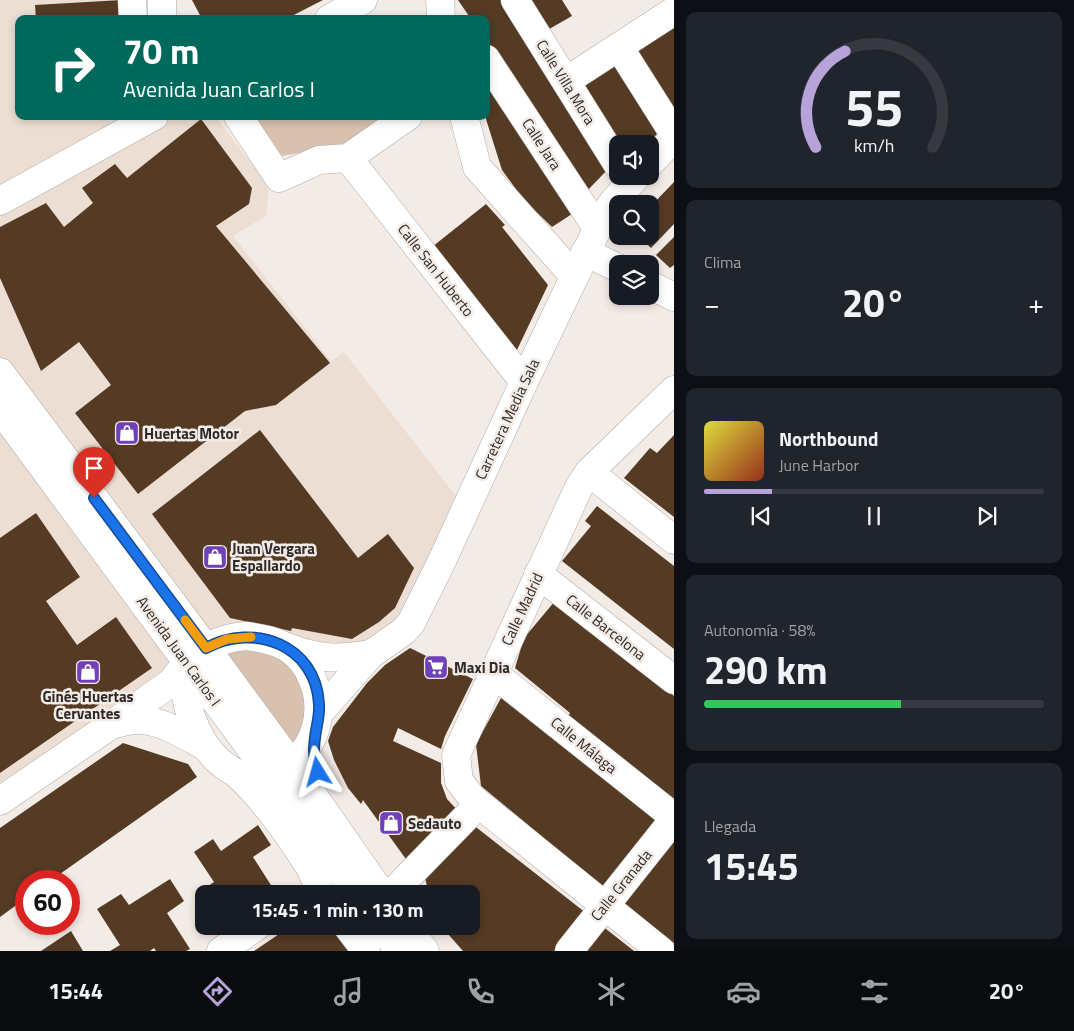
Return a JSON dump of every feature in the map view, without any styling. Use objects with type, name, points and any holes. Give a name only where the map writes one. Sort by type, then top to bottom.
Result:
[{"type":"street","points":[[132,0],[133,15]]},
{"type":"street","points":[[162,0],[162,15]]},
{"type":"street","points":[[336,15],[363,0]]},
{"type":"street","points":[[440,0],[441,15]]},
{"type":"street","name":"Calle Villa Mora","points":[[515,0],[609,148]]},
{"type":"street","points":[[566,81],[674,11]]},
{"type":"street","points":[[619,46],[674,134]]},
{"type":"street","name":"Calle Jara","points":[[490,67],[586,252]]},
{"type":"street","points":[[0,201],[145,120]]},
{"type":"street","points":[[241,120],[278,178],[319,160],[348,158],[402,120]]},
{"type":"street","points":[[465,120],[477,167],[586,252],[609,264]]},
{"type":"street","points":[[659,154],[674,138]]},
{"type":"street","name":"Calle San Huberto","points":[[348,158],[524,382]]},
{"type":"street","name":"Carretera Media Sala","points":[[282,771],[305,749],[313,736],[318,719],[371,654],[404,631],[411,623],[441,563],[586,252],[622,185]]},
{"type":"street","points":[[659,288],[674,296]]},
{"type":"street","name":"Avenida Juan Carlos I","points":[[0,372],[196,655],[348,863],[372,885]]},
{"type":"street","name":"Calle Madrid","points":[[662,951],[473,800],[459,781],[456,755],[578,487],[589,472],[674,390]]},
{"type":"street","name":"Avenida Juan Carlos I","points":[[0,409],[9,427],[196,655]]},
{"type":"street","points":[[589,472],[674,540]]},
{"type":"street","name":"Calle Barcelona","points":[[538,574],[674,680]]},
{"type":"street","name":"Carretera Media Sala","points":[[196,655],[227,639],[246,636],[267,640],[301,652],[326,658],[350,658],[371,654]]},
{"type":"street","points":[[284,646],[298,655],[309,670],[318,692],[318,719],[314,747],[318,772],[340,806],[348,863],[322,885]]},
{"type":"street","points":[[0,801],[172,682],[196,655]]},
{"type":"street","points":[[196,655],[184,673],[186,699],[194,725],[206,747],[226,767],[237,774],[255,791],[309,867],[314,885]]},
{"type":"street","name":"Calle Málaga","points":[[493,673],[674,818]]},
{"type":"street","points":[[111,725],[130,720],[149,722],[170,728],[206,747]]},
{"type":"street","points":[[237,774],[258,780],[282,771]]},
{"type":"street","points":[[400,885],[479,804]]},
{"type":"street","name":"Calle Granada","points":[[569,951],[674,818]]},
{"type":"street","name":"Avenida Juan Carlos I","points":[[348,863],[355,885]]},
{"type":"street","points":[[223,950],[244,935]]},
{"type":"street","points":[[354,935],[366,951]]},
{"type":"street","points":[[387,935],[399,951]]},
{"type":"street","points":[[412,935],[424,951]]},
{"type":"shaded area","points":[[0,0],[142,0],[143,15],[15,15],[15,120],[218,120],[269,186],[266,216],[233,236],[331,361],[344,352],[466,509],[441,563],[371,654],[267,640],[0,801]]},
{"type":"shaded area","points":[[257,120],[386,120],[346,145],[282,156]]},
{"type":"shaded area","points":[[246,636],[314,681],[299,758],[218,642]]},
{"type":"building","points":[[122,0],[123,15],[36,15],[35,5]]},
{"type":"building","points":[[192,0],[323,0],[294,15],[200,15]]},
{"type":"building","points":[[458,0],[503,0],[609,165],[609,168],[585,193],[490,49],[490,15],[468,15]]},
{"type":"building","points":[[524,0],[562,0],[572,16],[544,32]]},
{"type":"building","points":[[674,21],[674,116],[627,53]]},
{"type":"building","points":[[619,58],[664,126],[656,135],[611,135],[575,87]]},
{"type":"building","points":[[490,84],[575,212],[552,227],[524,200],[502,170],[486,120],[490,120]]},
{"type":"building","points":[[202,120],[252,188],[249,204],[216,226],[330,363],[276,405],[245,411],[138,494],[75,413],[111,385],[79,342],[41,371],[0,278],[0,227],[46,203],[64,227],[93,203],[82,188],[115,164],[127,178]]},
{"type":"building","points":[[674,182],[674,224],[659,240],[659,198]]},
{"type":"building","points":[[486,204],[505,225],[502,227],[548,285],[516,352],[432,247]]},
{"type":"building","points":[[674,237],[674,265],[670,268],[659,258],[659,255],[656,255]]},
{"type":"building","points":[[260,430],[358,558],[388,534],[414,568],[395,608],[379,622],[352,639],[292,628],[291,631],[230,618],[152,514]]},
{"type":"building","points":[[674,435],[674,517],[624,478],[650,448],[657,453]]},
{"type":"building","points":[[597,506],[674,566],[674,649],[562,561],[591,526],[585,521]]},
{"type":"building","points":[[36,513],[80,577],[46,601],[77,645],[116,617],[152,668],[0,773],[0,538]]},
{"type":"building","points":[[555,601],[674,696],[674,799],[672,801],[567,718],[570,713],[515,668],[524,638]]},
{"type":"building","points":[[410,648],[473,679],[445,736],[441,749],[398,728],[393,741],[441,763],[441,783],[447,799],[461,814],[411,866],[363,800],[361,804],[348,788],[334,760],[328,741],[333,727],[367,683],[385,665]]},
{"type":"building","points":[[501,698],[657,821],[603,887],[481,786],[476,744]]},
{"type":"building","points":[[123,743],[188,764],[197,777],[66,870],[15,870],[15,906],[0,917],[0,828]]},
{"type":"building","points":[[472,824],[586,913],[556,951],[463,951],[449,935],[480,935],[480,885],[427,885],[425,878]]},
{"type":"building","points":[[258,825],[271,845],[253,857],[271,885],[210,885],[214,882],[194,852],[213,839],[221,851]]},
{"type":"building","points":[[674,841],[674,943],[623,903]]},
{"type":"building","points":[[170,879],[184,901],[167,913],[190,949],[186,951],[156,951],[154,948],[150,951],[110,951],[120,945],[97,909],[121,894],[129,905]]},
{"type":"building","points":[[601,925],[634,951],[579,951]]},
{"type":"building","points":[[65,935],[73,935],[83,951],[41,951]]},
{"type":"building","points":[[278,935],[339,935],[352,951],[254,951]]},
{"type":"slow traffic","points":[[185,620],[206,648],[227,639],[251,637]]},
{"type":"place","name":"Huertas Motor","points":[[127,433]]},
{"type":"place","name":"Juan Vergara Espallardo","points":[[215,557]]},
{"type":"place","name":"Maxi Dia","points":[[436,667]]},
{"type":"place","name":"Ginés Huertas Cervantes","points":[[88,672]]},
{"type":"place","name":"Sedauto","points":[[391,823]]},
{"type":"route","points":[[94,498],[206,648],[227,639],[246,636],[277,642],[298,655],[309,670],[318,692],[320,704],[314,756],[318,772]]}]
